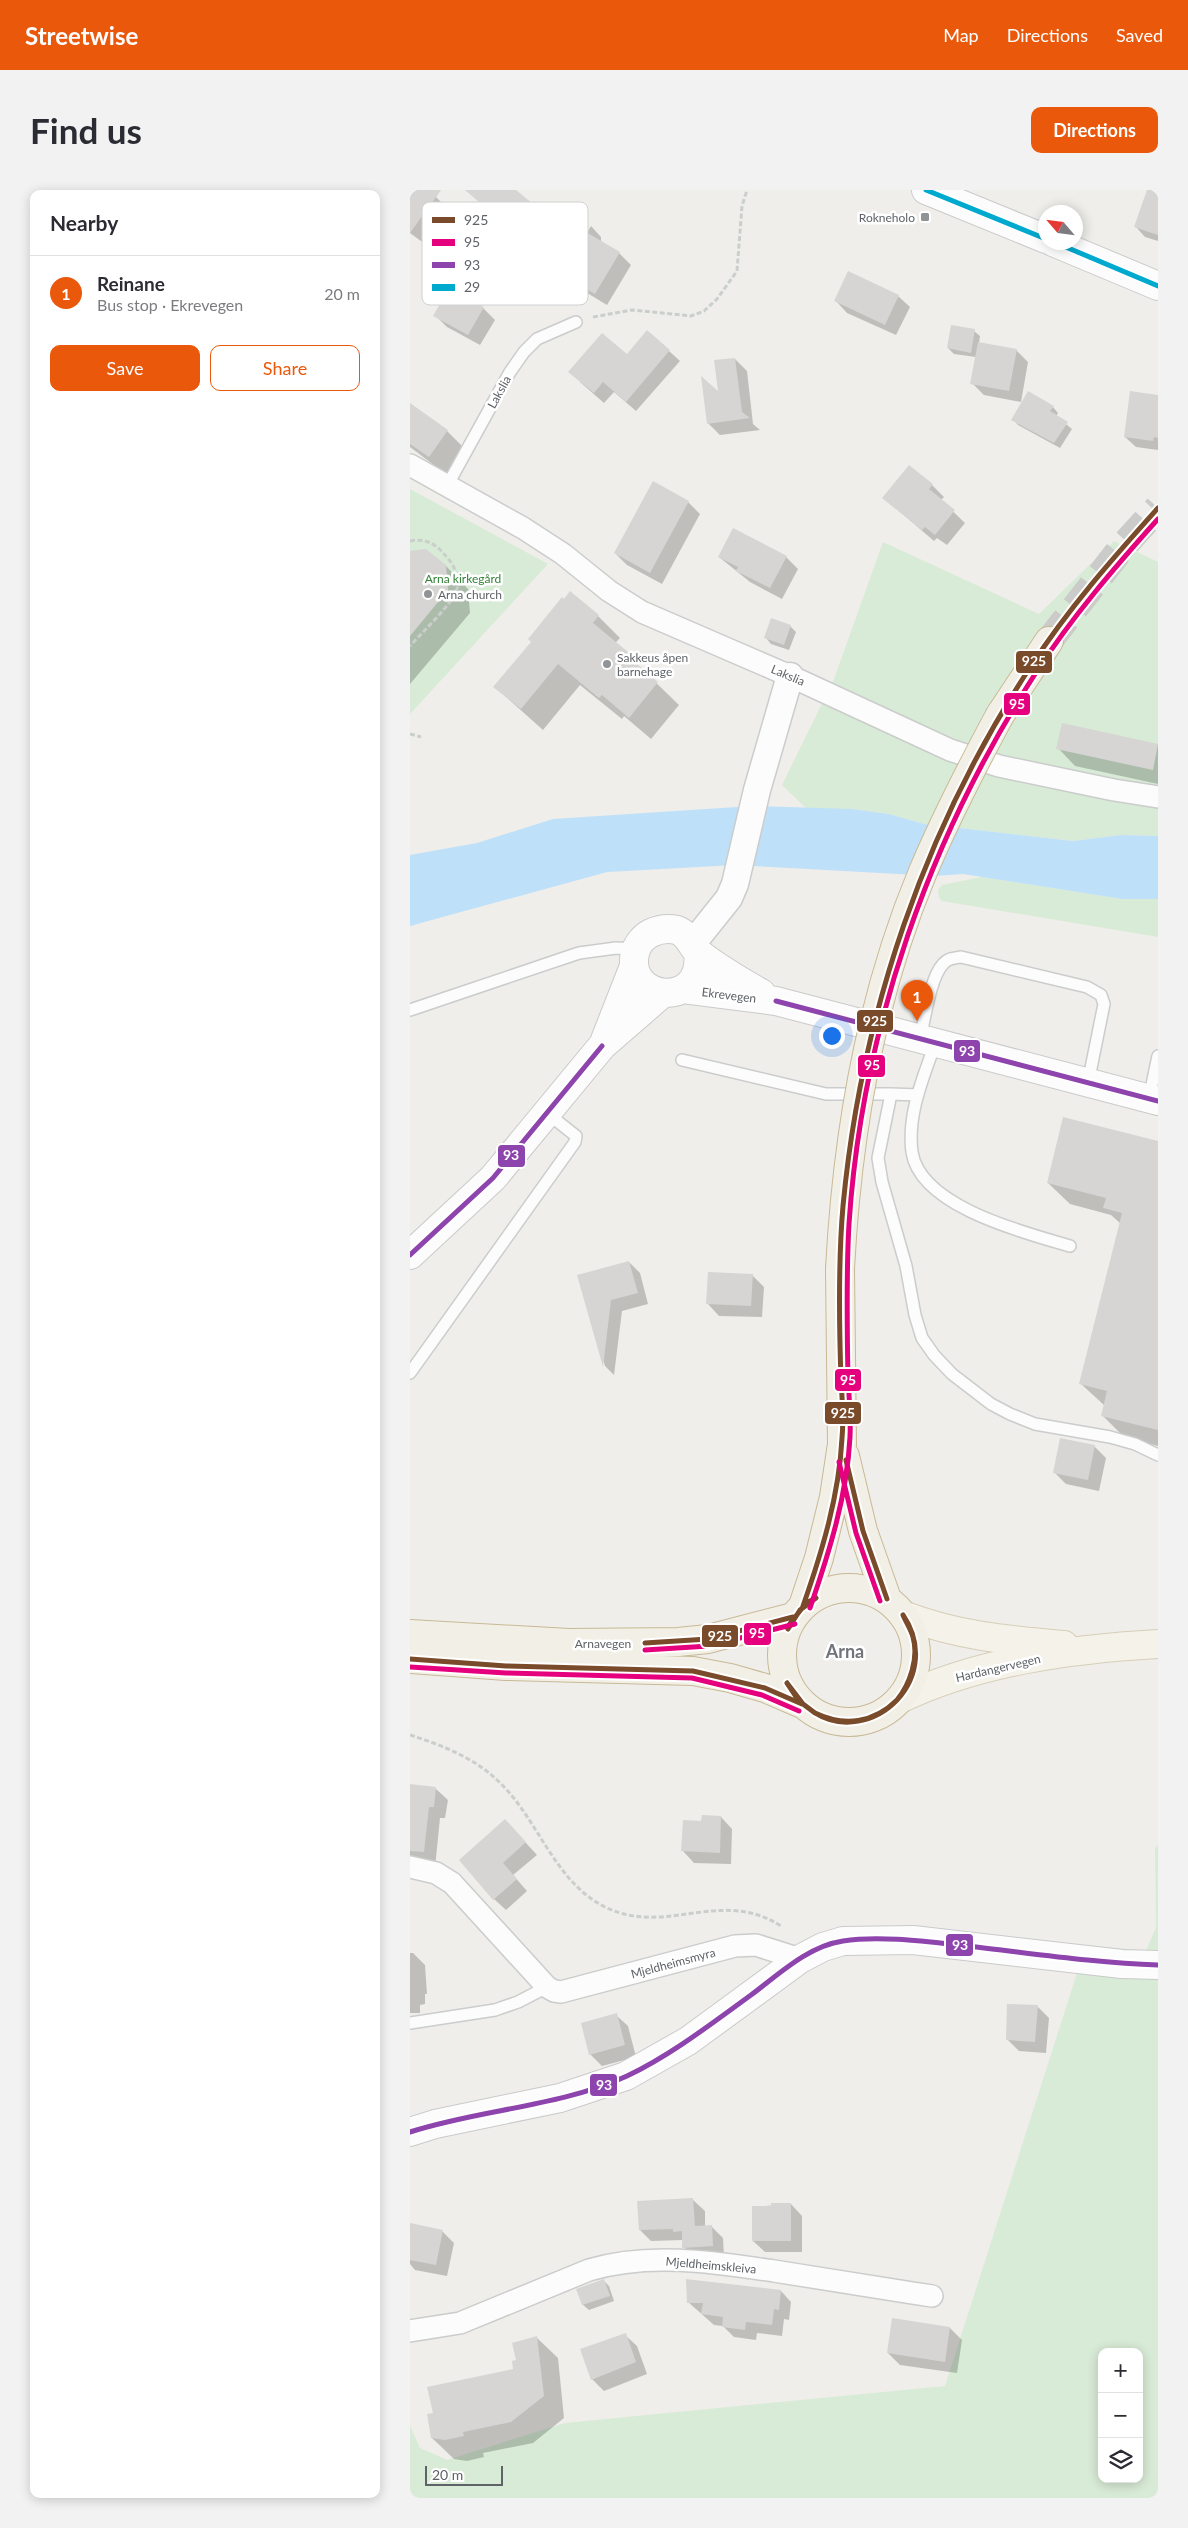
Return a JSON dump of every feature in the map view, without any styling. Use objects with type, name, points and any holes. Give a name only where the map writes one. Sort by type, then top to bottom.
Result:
[{"type":"highway","points":[[842,1444],[863,1530],[895,1607],[913,1635],[916,1658],[911,1680],[900,1699],[884,1713],[864,1721],[842,1722],[820,1716],[802,1704],[789,1687],[782,1666],[782,1644],[786,1631],[798,1611],[820,1558],[834,1497],[842,1444],[840,1269],[843,1206],[851,1136],[863,1070],[899,936],[921,876],[968,773],[1000,715],[1049,641]]},
{"type":"highway","points":[[798,1611],[822,1593],[844,1588],[866,1590],[895,1607]]},
{"type":"highway","name":"Arnavegen","points":[[410,1634],[569,1643],[678,1642],[708,1639],[798,1611]]},
{"type":"highway","name":"Arnavegen","points":[[410,1659],[506,1666],[693,1671],[730,1678],[765,1688],[802,1704]]},
{"type":"main road","points":[[926,190],[1038,236]]},
{"type":"main road","points":[[1072,250],[1158,286]]},
{"type":"main road","points":[[410,1255],[493,1178],[602,1046],[673,991],[691,982],[697,973],[699,963],[696,948],[678,931],[658,930],[649,934],[635,958],[602,1046]]},
{"type":"main road","name":"Ekrevegen","points":[[696,948],[735,979],[776,1001]]},
{"type":"main road","points":[[635,958],[638,976],[644,985],[653,991],[673,991]]},
{"type":"main road","name":"Ekrevegen","points":[[673,991],[776,1001],[1154,1100]]},
{"type":"main road","name":"Hardangervegen","points":[[895,1607],[932,1626],[984,1638],[1098,1648]]},
{"type":"main road","name":"Hardangervegen","points":[[900,1699],[925,1687],[953,1678],[1015,1663],[1098,1648],[1158,1644]]},
{"type":"main road","points":[[410,2132],[435,2124],[560,2098],[626,2076],[688,2041],[800,1959],[823,1947],[843,1941],[912,1940],[1122,1964],[1158,1965]]},
{"type":"street","name":"Lakslia","points":[[410,466],[555,549],[609,591],[642,612],[790,676],[950,750],[999,766],[1114,790],[1158,797]]},
{"type":"street","points":[[696,948],[729,898],[735,884],[757,790],[790,676]]},
{"type":"street","points":[[410,1867],[436,1873],[452,1883],[547,1987]]},
{"type":"street","name":"Mjeldheimsmyra","points":[[547,1987],[561,1992],[735,1946],[756,1945],[800,1959]]},
{"type":"street","name":"Mjeldheimskleiva","points":[[410,2331],[460,2323],[589,2270],[609,2264],[638,2261],[668,2260],[734,2266],[932,2296]]},
{"type":"lane","name":"Lakslia","points":[[447,486],[510,372],[524,352],[538,339],[576,322]]},
{"type":"lane","points":[[410,1010],[580,953],[616,948],[635,958]]},
{"type":"lane","points":[[1070,1246],[1000,1226],[956,1204],[934,1186],[919,1169],[912,1153],[912,1130],[936,976],[943,964],[950,958],[961,957],[1087,987],[1101,996],[1104,1004],[1088,1084]]},
{"type":"lane","points":[[1154,1100],[1158,1056]]},
{"type":"lane","points":[[682,1060],[826,1094],[918,1094]]},
{"type":"lane","points":[[891,1094],[882,1132],[878,1158],[879,1166],[906,1266],[915,1315],[922,1338],[934,1355],[952,1374],[991,1404],[1010,1414],[1035,1424],[1110,1437],[1135,1444],[1158,1455]]},
{"type":"lane","points":[[410,1373],[574,1142],[576,1136],[547,1113]]},
{"type":"lane","points":[[410,2023],[495,2010],[518,2002],[547,1987]]},
{"type":"path","points":[[576,322],[632,310],[691,316],[704,310],[717,300],[737,270],[740,251],[742,206],[747,190]]},
{"type":"path","points":[[410,541],[426,541],[437,546],[450,560],[458,576],[457,588],[448,602],[410,646]]},
{"type":"path","points":[[410,734],[421,737]]},
{"type":"path","points":[[410,1735],[464,1755],[497,1780],[519,1805],[567,1876],[603,1906],[623,1914],[656,1919],[719,1910]]},
{"type":"green space","name":"Arna kirkegård","points":[[410,489],[548,564],[410,714]]},
{"type":"green space","points":[[1114,541],[1158,562],[1158,836],[1121,835],[1073,841],[924,824],[889,814],[852,809],[807,809],[782,785],[834,679],[883,542],[1039,614]]},
{"type":"green space","points":[[982,877],[1122,899],[1158,899],[1158,937],[942,901],[939,898],[938,890],[942,885]]},
{"type":"green space","points":[[1158,1844],[1158,2498],[410,2498],[410,2426],[420,2448],[447,2460],[565,2423],[945,2386],[1086,1945],[1146,1951],[1156,1927],[1155,1849]]},
{"type":"water","points":[[752,806],[852,809],[889,814],[924,824],[1073,841],[1121,835],[1158,836],[1158,899],[1122,899],[963,874],[934,876],[735,865],[607,872],[410,926],[410,855],[477,843],[553,819]]},
{"type":"building","points":[[410,190],[441,190],[432,202],[422,202],[422,216],[410,233]]},
{"type":"building","points":[[465,190],[516,190],[531,202],[479,202]]},
{"type":"building","points":[[1147,190],[1158,190],[1158,235],[1134,227]]},
{"type":"building","points":[[588,233],[620,252],[595,294],[588,290]]},
{"type":"building","points":[[848,271],[899,295],[885,325],[834,301]]},
{"type":"building","points":[[439,305],[480,305],[484,307],[468,335],[433,316]]},
{"type":"building","points":[[951,325],[975,329],[971,353],[947,348]]},
{"type":"building","points":[[647,330],[670,350],[626,402],[603,382],[594,393],[568,372],[602,333],[627,354]]},
{"type":"building","points":[[978,342],[1017,349],[1009,391],[970,384]]},
{"type":"building","points":[[735,358],[742,412],[750,418],[707,424],[701,376],[718,391],[714,360]]},
{"type":"building","points":[[1028,391],[1054,406],[1050,411],[1068,422],[1054,443],[1011,420]]},
{"type":"building","points":[[1130,391],[1158,395],[1158,438],[1154,437],[1153,441],[1124,437]]},
{"type":"building","points":[[410,403],[448,430],[429,457],[410,444]]},
{"type":"building","points":[[909,465],[933,484],[929,489],[955,510],[935,535],[925,527],[922,530],[882,498]]},
{"type":"building","points":[[653,481],[689,501],[650,573],[614,553]]},
{"type":"building","points":[[733,528],[787,556],[770,588],[736,571],[738,567],[718,557]]},
{"type":"building","name":"Arna church","points":[[426,549],[446,565],[448,590],[410,636],[410,551]]},
{"type":"building","points":[[570,591],[599,615],[593,623],[634,657],[631,659],[658,682],[629,718],[602,695],[599,698],[558,664],[521,709],[493,687],[531,642],[528,639],[562,597],[564,599]]},
{"type":"building","points":[[771,618],[791,625],[784,645],[764,638]]},
{"type":"building","points":[[1062,723],[1158,744],[1153,770],[1056,749]]},
{"type":"building","points":[[1063,1117],[1158,1141],[1158,1430],[1101,1416],[1107,1391],[1079,1384],[1122,1213],[1103,1208],[1106,1198],[1047,1183]]},
{"type":"building","points":[[629,1261],[638,1293],[611,1300],[603,1367],[577,1275]]},
{"type":"building","points":[[708,1272],[753,1274],[751,1306],[706,1304]]},
{"type":"building","points":[[1060,1438],[1095,1445],[1088,1480],[1053,1473]]},
{"type":"building","points":[[410,1784],[436,1787],[434,1807],[429,1807],[424,1852],[410,1851]]},
{"type":"building","points":[[702,1815],[721,1816],[720,1853],[681,1851],[683,1820],[701,1821]]},
{"type":"building","points":[[505,1819],[526,1842],[503,1863],[517,1879],[493,1900],[459,1860]]},
{"type":"building","points":[[1007,2004],[1038,2005],[1035,2042],[1006,2040]]},
{"type":"building","points":[[617,2013],[625,2045],[589,2055],[581,2023]]},
{"type":"building","points":[[693,2198],[695,2226],[712,2225],[713,2246],[682,2248],[682,2231],[673,2232],[673,2229],[639,2230],[637,2201]]},
{"type":"building","points":[[771,2203],[791,2203],[791,2241],[752,2241],[752,2206],[771,2206]]},
{"type":"building","points":[[410,2223],[443,2230],[436,2265],[410,2260]]},
{"type":"building","points":[[604,2279],[610,2296],[582,2305],[576,2289]]},
{"type":"building","points":[[686,2279],[781,2290],[779,2310],[774,2309],[772,2325],[746,2322],[745,2330],[722,2327],[723,2317],[701,2314],[703,2303],[687,2303]]},
{"type":"building","points":[[892,2318],[950,2327],[945,2362],[887,2353]]},
{"type":"building","points":[[626,2333],[636,2362],[591,2380],[580,2349]]},
{"type":"building","points":[[537,2336],[544,2396],[511,2422],[463,2432],[464,2436],[445,2440],[431,2438],[427,2414],[433,2413],[427,2387],[513,2369],[512,2361],[516,2360],[512,2343]]},
{"type":"tunnel","points":[[1049,641],[1124,545],[1158,508]]},
{"type":"transit line","name":"29","points":[[926,190],[1038,236]]},
{"type":"transit line","name":"29","points":[[1073,250],[1158,286]]},
{"type":"transit line","name":"925","points":[[803,1606],[828,1524],[840,1460],[843,1423],[839,1314],[840,1249],[852,1134],[865,1063],[882,993],[904,924],[930,857],[959,791],[993,728],[1031,666],[1060,624],[1158,508]]},
{"type":"transit line","name":"95","points":[[810,1608],[836,1524],[848,1459],[850,1422],[847,1262],[856,1150],[869,1078],[886,1006],[908,936],[934,867],[964,799],[999,734],[1037,671],[1079,612],[1158,519]]},
{"type":"transit line","name":"93","points":[[776,1001],[1158,1101]]},
{"type":"transit line","name":"93","points":[[410,1255],[493,1178],[602,1046]]},
{"type":"transit line","name":"925","points":[[846,1460],[863,1531],[887,1599]]},
{"type":"transit line","name":"95","points":[[839,1462],[856,1533],[880,1601]]},
{"type":"transit line","name":"925","points":[[788,1629],[806,1603],[816,1598]]},
{"type":"transit line","name":"925","points":[[788,1629],[800,1610],[816,1598]]},
{"type":"transit line","name":"925","points":[[897,1700],[909,1679],[915,1653],[913,1637],[903,1615]]},
{"type":"transit line","name":"925","points":[[897,1700],[910,1681],[915,1659],[913,1637],[903,1615]]},
{"type":"transit line","name":"925","points":[[645,1643],[708,1639],[793,1617]]},
{"type":"transit line","name":"95","points":[[645,1650],[709,1646],[795,1624]]},
{"type":"transit line","name":"925","points":[[410,1659],[506,1666],[693,1671],[765,1688],[802,1704]]},
{"type":"transit line","name":"95","points":[[410,1667],[506,1673],[692,1678],[762,1695],[799,1711]]},
{"type":"transit line","name":"925","points":[[787,1683],[803,1704],[815,1713]]},
{"type":"transit line","name":"925","points":[[787,1683],[799,1701],[815,1713]]},
{"type":"transit line","name":"925","points":[[815,1713],[837,1720],[858,1720],[879,1714],[897,1700]]},
{"type":"transit line","name":"925","points":[[815,1713],[836,1721],[858,1721],[879,1714],[897,1700]]},
{"type":"transit line","name":"93","points":[[410,2132],[437,2124],[574,2095],[627,2076],[659,2059],[690,2039],[794,1962],[818,1949],[843,1941],[857,1939],[905,1940],[1086,1960],[1158,1965]]},
{"type":"place","name":"Rokneholo","points":[[925,217]]},
{"type":"place","name":"Arna church","points":[[428,594]]},
{"type":"place","name":"Sakkeus åpen barnehage","points":[[607,664]]},
{"type":"place","name":"Reinane","points":[[917,1021]]},
{"type":"district","name":"Arna","points":[[845,1651]]}]
